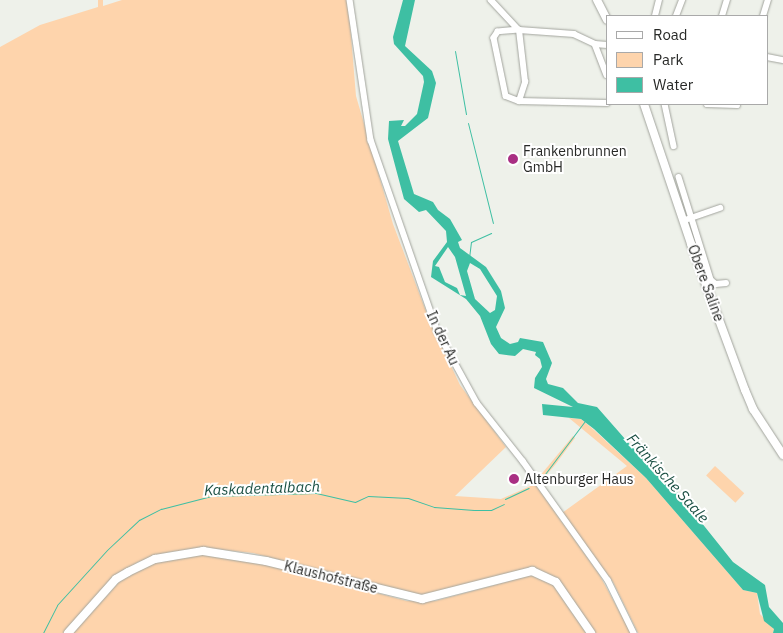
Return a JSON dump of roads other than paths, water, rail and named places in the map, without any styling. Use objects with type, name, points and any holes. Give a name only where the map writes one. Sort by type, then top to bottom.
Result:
[{"type":"main road","points":[[597,0],[606,18]]},
{"type":"main road","name":"Obere Saline","points":[[644,105],[754,409],[783,454]]},
{"type":"main road","name":"Klaushofstraße","points":[[68,633],[110,586],[128,572],[155,559],[204,551],[266,561],[422,599],[532,571],[556,582],[591,633]]},
{"type":"street","name":"In der Au","points":[[350,0],[371,140],[438,332],[477,403],[523,461],[608,580],[634,633]]},
{"type":"street","points":[[491,0],[519,30],[525,82],[519,101]]},
{"type":"street","points":[[655,15],[660,0]]},
{"type":"street","points":[[676,15],[682,0]]},
{"type":"street","points":[[722,15],[727,0]]},
{"type":"street","points":[[762,15],[768,0]]},
{"type":"street","points":[[606,45],[595,44],[574,34],[519,30],[498,32],[494,38],[506,96],[519,101],[606,103]]},
{"type":"street","points":[[595,44],[606,72]]},
{"type":"street","points":[[768,57],[783,60]]},
{"type":"street","points":[[665,105],[674,146]]},
{"type":"street","name":"Obere Saline","points":[[679,177],[687,220],[711,280],[716,284],[726,283]]},
{"type":"street","points":[[687,220],[720,208]]},
{"type":"water","points":[[403,0],[415,0],[405,46],[432,71],[436,83],[428,118],[398,141],[414,194],[433,202],[438,210],[450,219],[462,240],[458,242],[460,248],[486,267],[501,291],[505,308],[496,327],[501,338],[510,344],[518,342],[520,338],[543,342],[552,363],[546,379],[548,384],[563,388],[578,403],[597,407],[633,448],[661,472],[733,562],[765,585],[769,607],[783,623],[783,633],[773,633],[774,629],[764,621],[757,593],[743,590],[646,478],[594,429],[581,419],[543,415],[542,404],[573,407],[534,388],[535,378],[542,367],[540,359],[535,355],[536,352],[523,349],[515,356],[499,354],[491,344],[480,316],[466,299],[431,277],[433,261],[447,242],[446,231],[426,210],[419,212],[404,199],[388,139],[389,121],[404,120],[401,126],[405,126],[417,114],[424,82],[423,76],[394,44],[393,37]],"holes":[[[448,247],[455,257],[466,296],[460,295],[457,288],[445,282],[439,267],[435,266]],[[470,263],[480,269],[497,296],[495,310],[490,313],[475,299],[467,271]]]},
{"type":"waterway","points":[[455,51],[466,114]]},
{"type":"waterway","points":[[468,123],[493,223]]},
{"type":"waterway","points":[[469,258],[471,242],[491,233]]},
{"type":"waterway","name":"Kaskadentalbach","points":[[542,478],[585,421]]},
{"type":"waterway","name":"Kaskadentalbach","points":[[505,499],[529,488]]},
{"type":"waterway","name":"Kaskadentalbach","points":[[43,633],[57,605],[107,550],[139,520],[161,509],[211,496],[316,493],[355,502],[368,496],[408,498],[434,507],[474,510],[491,510],[504,504]]},
{"type":"place","name":"Frankenbrunnen GmbH","points":[[513,159]]},
{"type":"place","name":"Altenburger Haus","points":[[514,479]]},
{"type":"water label","name":"Fränkische Saale","points":[[668,478]]}]
